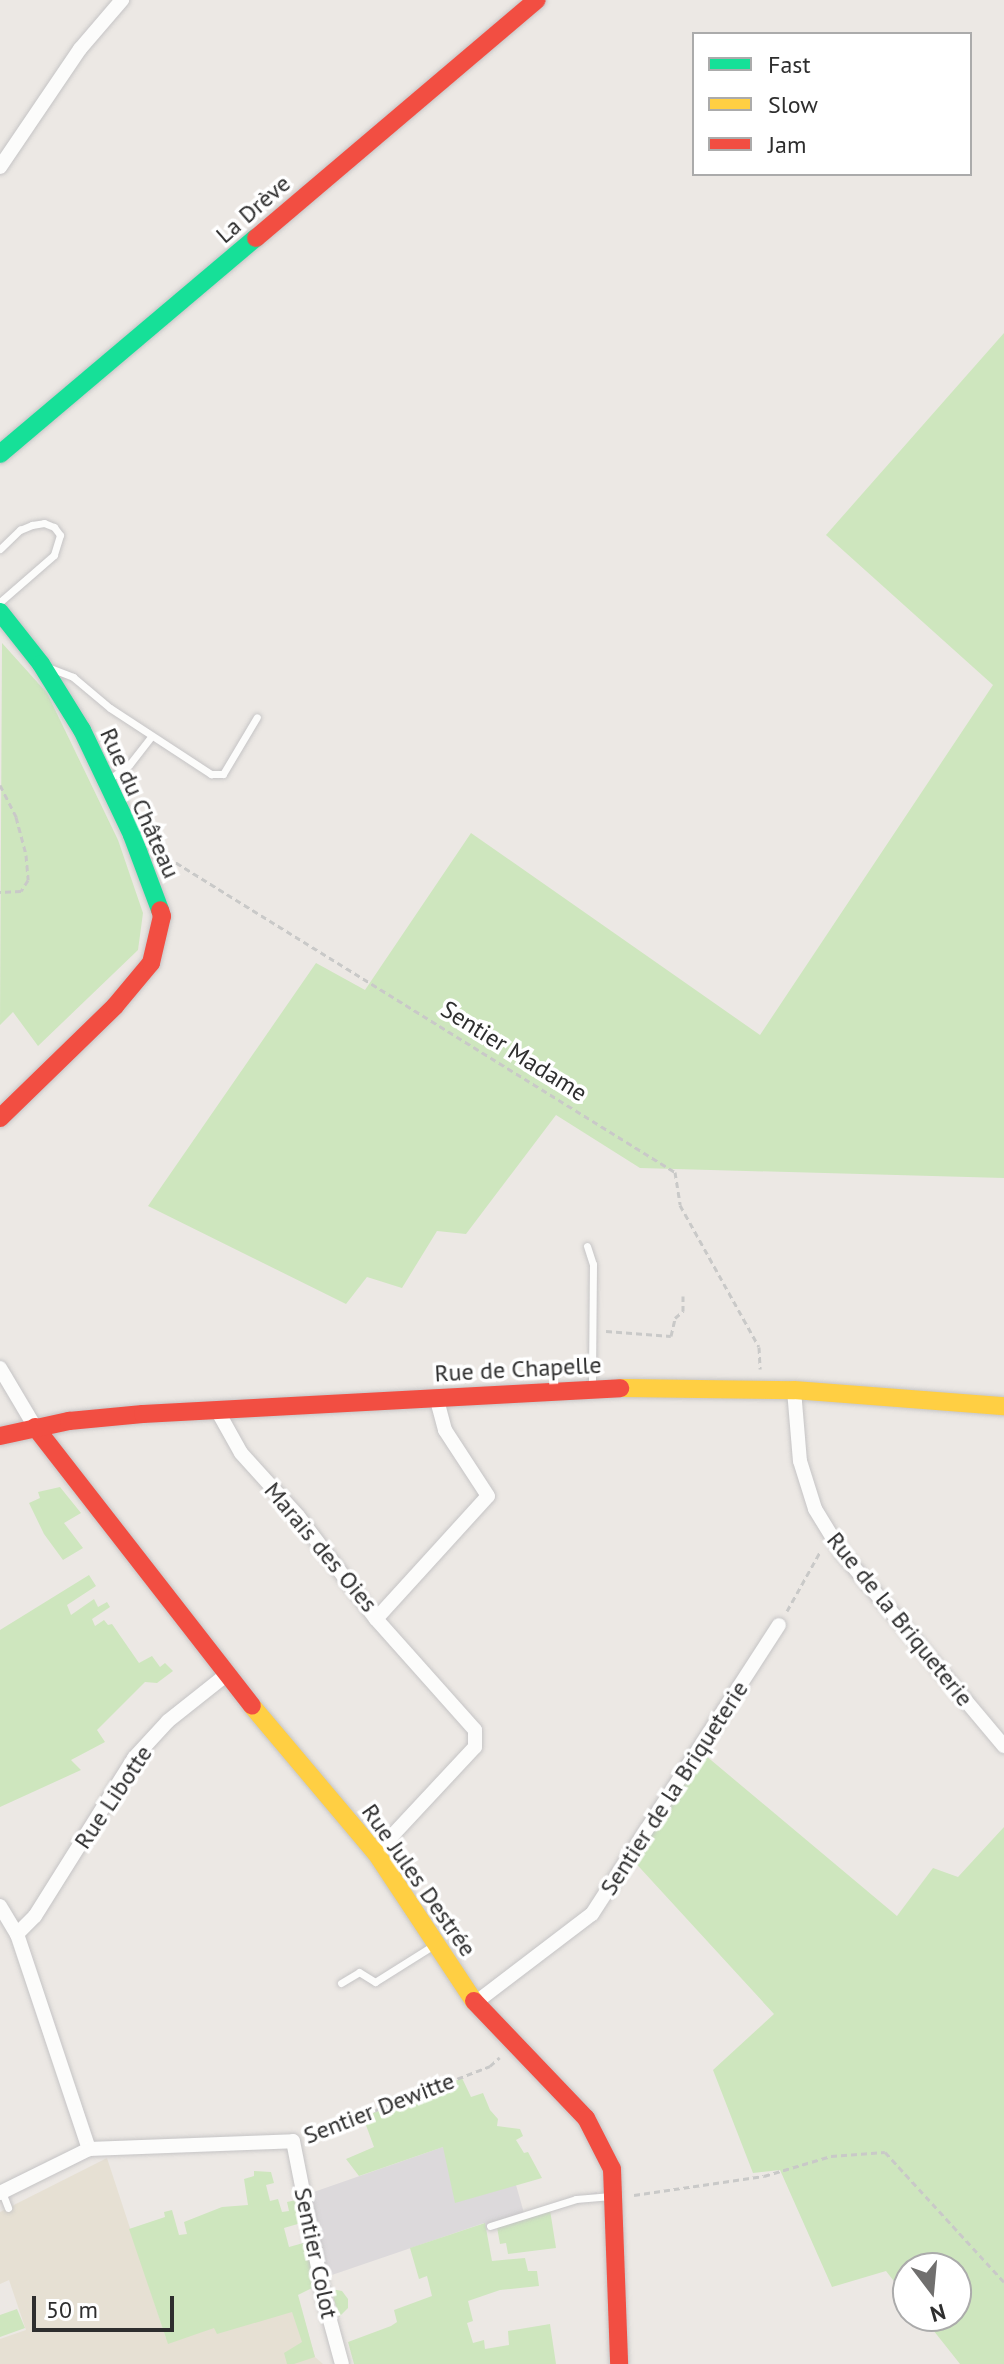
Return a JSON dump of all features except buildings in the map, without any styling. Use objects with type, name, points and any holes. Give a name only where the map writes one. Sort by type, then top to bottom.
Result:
[{"type":"street","points":[[0,167],[80,49],[122,0]]},
{"type":"street","name":"La Drève","points":[[0,454],[537,0]]},
{"type":"street","name":"Rue du Château","points":[[0,612],[41,664],[82,730],[132,835],[162,916],[151,963],[115,1006],[0,1118]]},
{"type":"street","points":[[0,1368],[35,1427]]},
{"type":"street","name":"Rue de Chapelle","points":[[0,1436],[35,1427],[217,1410],[592,1388],[794,1390],[1004,1406]]},
{"type":"street","name":"Rue de la Briqueterie","points":[[794,1390],[800,1461],[815,1509],[830,1535],[1004,1746]]},
{"type":"street","name":"Marais des Oies","points":[[217,1410],[241,1453],[298,1516],[376,1619],[488,1496],[445,1430],[436,1397]]},
{"type":"street","name":"Rue Jules Destrée","points":[[35,1427],[226,1675],[376,1853],[475,2003],[586,2118],[612,2169],[619,2364]]},
{"type":"street","points":[[376,1619],[475,1730],[475,1747],[376,1853]]},
{"type":"street","name":"Sentier de la Briqueterie","points":[[475,2003],[592,1914],[779,1625]]},
{"type":"street","name":"Rue Libotte","points":[[17,1934],[35,1916],[134,1758],[168,1721],[226,1675]]},
{"type":"street","points":[[0,1906],[17,1934],[89,2149],[1,2193]]},
{"type":"street","points":[[0,1934],[17,1934]]},
{"type":"street","name":"Sentier Dewitte","points":[[89,2149],[293,2141]]},
{"type":"street","name":"Sentier Colot","points":[[293,2141],[325,2302],[342,2364]]},
{"type":"lane","points":[[0,549],[20,530],[32,525],[44,523],[54,527],[60,535],[54,555],[0,602]]},
{"type":"lane","points":[[41,664],[73,677],[151,737],[211,774],[223,774],[257,717]]},
{"type":"lane","points":[[106,781],[129,765],[151,737]]},
{"type":"lane","points":[[587,1246],[593,1264],[592,1388]]},
{"type":"lane","points":[[341,1983],[359,1972],[375,1982],[436,1944]]},
{"type":"lane","points":[[1,2193],[8,2208]]},
{"type":"lane","points":[[490,2226],[576,2199],[597,2194],[614,2196]]},
{"type":"path","points":[[0,785],[16,817],[26,855],[28,880],[21,891],[0,892]]},
{"type":"path","name":"Sentier Madame","points":[[159,852],[675,1172],[680,1205],[759,1347],[762,1390]]},
{"type":"path","points":[[594,1331],[671,1336],[675,1318],[683,1311],[683,1296]]},
{"type":"path","points":[[779,1625],[830,1535]]},
{"type":"path","name":"Sentier Dewitte","points":[[293,2141],[490,2066],[514,2044]]},
{"type":"path","points":[[614,2196],[727,2182],[831,2156],[885,2152],[1004,2282]]},
{"type":"shaded area","points":[[443,2147],[516,2185],[524,2213],[597,2192],[596,2201],[572,2204],[486,2230],[484,2223],[326,2277],[308,2194]]},
{"type":"shaded area","points":[[107,2158],[166,2338],[297,2294],[315,2357],[323,2364],[0,2364],[0,2339],[26,2330],[9,2280],[0,2284],[0,2212]]},
{"type":"green space","points":[[1004,333],[1004,1178],[640,1168],[556,1115],[466,1234],[437,1231],[402,1288],[367,1277],[346,1304],[148,1206],[316,963],[365,990],[471,833],[760,1035],[993,685],[826,535]]},
{"type":"green space","points":[[2,643],[47,693],[118,840],[143,913],[138,950],[38,1046],[13,1012],[0,1025]]},
{"type":"green space","points":[[60,1487],[81,1513],[64,1523],[83,1548],[63,1560],[44,1534],[29,1503],[40,1498],[38,1492]]},
{"type":"green space","points":[[89,1575],[96,1586],[67,1605],[71,1615],[94,1599],[98,1607],[107,1602],[110,1607],[92,1619],[95,1626],[104,1620],[108,1625],[112,1624],[139,1663],[152,1656],[160,1667],[165,1663],[173,1671],[157,1683],[145,1682],[97,1730],[105,1742],[71,1760],[81,1770],[0,1807],[0,1630]]},
{"type":"green space","points":[[699,1750],[897,1916],[933,1868],[958,1877],[1004,1827],[1004,2364],[960,2364],[935,2332],[972,2332],[972,2252],[892,2252],[892,2279],[886,2271],[832,2287],[780,2170],[753,2173],[713,2070],[774,2014],[630,1857]]},
{"type":"green space","points":[[462,2078],[471,2097],[483,2093],[490,2110],[498,2119],[497,2126],[520,2129],[523,2136],[516,2140],[524,2153],[528,2152],[542,2178],[455,2203],[443,2147],[359,2176],[346,2159],[374,2147],[363,2117]]},
{"type":"green space","points":[[254,2171],[271,2172],[274,2183],[266,2185],[270,2201],[278,2199],[282,2212],[289,2211],[287,2202],[296,2200],[301,2223],[284,2228],[289,2247],[307,2242],[316,2286],[298,2295],[315,2357],[294,2364],[287,2364],[284,2353],[302,2342],[292,2312],[217,2334],[214,2328],[168,2344],[129,2229],[165,2217],[164,2212],[172,2210],[179,2235],[187,2234],[184,2222],[222,2207],[248,2205],[244,2179],[254,2176]]},
{"type":"green space","points":[[550,2210],[556,2248],[508,2254],[506,2243],[500,2244],[497,2227]]},
{"type":"green space","points":[[485,2223],[492,2261],[525,2258],[528,2271],[537,2271],[539,2286],[500,2290],[468,2301],[473,2321],[467,2323],[473,2343],[484,2340],[485,2349],[509,2345],[508,2331],[550,2324],[556,2364],[354,2364],[348,2342],[391,2326],[397,2322],[394,2310],[432,2296],[427,2276],[419,2279],[410,2248]]},
{"type":"green space","points":[[331,2289],[342,2291],[348,2299],[348,2308],[339,2317]]},
{"type":"green space","points":[[17,2309],[25,2328],[0,2337],[0,2315]]},
{"type":"traffic: fast","points":[[0,454],[256,238]]},
{"type":"traffic: fast","points":[[0,612],[41,664],[82,730],[132,835],[160,910]]},
{"type":"traffic: slow","points":[[620,1388],[794,1390],[1004,1406]]},
{"type":"traffic: slow","points":[[252,1706],[376,1853],[474,2001]]},
{"type":"traffic: jam","points":[[256,238],[537,0]]},
{"type":"traffic: jam","points":[[0,1118],[115,1006],[151,963],[162,916],[160,910]]},
{"type":"traffic: jam","points":[[0,1436],[69,1421],[143,1414],[620,1388]]},
{"type":"traffic: jam","points":[[35,1427],[252,1706]]},
{"type":"traffic: jam","points":[[474,2001],[586,2118],[612,2169],[619,2364]]}]
